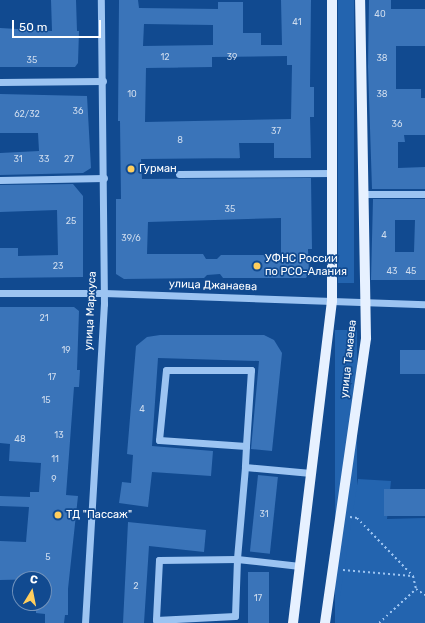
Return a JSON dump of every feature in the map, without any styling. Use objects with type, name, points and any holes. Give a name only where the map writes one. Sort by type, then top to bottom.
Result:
[{"type":"main road","points":[[293,623],[332,301],[332,0]]},
{"type":"main road","name":"улица Тамаева","points":[[325,623],[366,338],[360,0]]},
{"type":"street","name":"улица Маркуса","points":[[85,623],[104,293],[101,0]]},
{"type":"street","points":[[0,82],[103,81]]},
{"type":"street","points":[[179,174],[332,173]]},
{"type":"street","points":[[0,180],[104,178]]},
{"type":"street","points":[[364,194],[425,194]]},
{"type":"street","name":"улица Джанаева","points":[[0,293],[104,293],[425,304]]},
{"type":"street","points":[[246,446],[159,440],[166,370],[251,370],[245,466],[237,559],[235,616],[156,620],[159,560],[237,559],[300,566]]},
{"type":"street","points":[[245,466],[311,473]]},
{"type":"path","points":[[340,517],[357,518],[413,576],[416,589],[425,595]]},
{"type":"path","points":[[333,569],[413,576]]},
{"type":"path","points":[[379,623],[416,589]]},
{"type":"shaded area","points":[[338,0],[354,0],[354,283],[338,283]]},
{"type":"shaded area","points":[[335,330],[357,330],[357,623],[335,623]]},
{"type":"shaded area","points":[[358,479],[391,481],[387,519],[425,518],[425,623],[336,623]]},
{"type":"building","points":[[51,0],[76,0],[77,31],[79,31],[78,63],[75,67],[0,67],[0,28],[52,31]]},
{"type":"building","points":[[119,0],[138,0],[139,8],[218,9],[218,2],[243,2],[243,33],[261,33],[261,45],[282,45],[281,0],[311,0],[310,87],[314,87],[314,117],[310,117],[311,158],[274,158],[274,143],[239,143],[240,158],[141,159],[142,179],[311,178],[312,249],[308,249],[309,273],[306,278],[223,278],[220,274],[207,275],[204,278],[124,279],[116,274],[116,199],[121,199],[120,121],[118,121]],"holes":[[[144,24],[213,25],[213,45],[143,46]],[[287,56],[287,65],[292,65],[291,119],[145,122],[146,68],[212,67],[212,57]],[[281,218],[281,255],[221,255],[217,259],[206,259],[203,254],[147,254],[148,222]]]},
{"type":"building","points":[[369,0],[391,0],[391,9],[425,9],[425,46],[396,46],[396,89],[421,89],[421,98],[425,98],[425,135],[404,135],[405,142],[398,142],[398,168],[425,167],[425,189],[372,189],[368,67]]},
{"type":"building","points":[[0,94],[87,96],[91,168],[83,173],[0,175],[0,153],[39,151],[38,133],[0,133]]},
{"type":"building","points":[[73,184],[83,196],[83,277],[0,278],[0,248],[18,248],[18,256],[58,255],[57,210],[0,212],[0,185]]},
{"type":"building","points":[[373,199],[425,199],[425,280],[371,280]],"holes":[[[395,220],[415,220],[414,252],[395,252]]]},
{"type":"building","points":[[0,307],[74,307],[79,311],[77,370],[80,370],[79,387],[74,387],[66,495],[78,496],[68,589],[68,615],[65,615],[64,623],[45,623],[45,614],[36,613],[36,611],[52,611],[52,571],[12,571],[12,580],[0,580],[0,541],[26,542],[29,507],[0,506],[0,496],[30,497],[30,492],[39,492],[41,463],[9,461],[10,444],[0,443]]},
{"type":"building","points":[[160,335],[264,335],[274,340],[282,353],[272,451],[251,449],[259,361],[158,358],[152,446],[213,451],[211,476],[152,472],[148,507],[119,503],[122,482],[131,483],[133,455],[127,454],[136,346],[147,337]]},
{"type":"building","points":[[400,350],[425,350],[425,374],[400,374]]},
{"type":"building","points":[[258,475],[278,477],[270,554],[250,552]]},
{"type":"building","points":[[384,489],[425,489],[425,516],[384,516]]},
{"type":"building","points":[[128,522],[206,530],[204,552],[149,546],[144,623],[123,623]]},
{"type":"building","points":[[248,572],[269,572],[269,623],[248,623]]},
{"type":"place","name":"Гурман","points":[[131,169]]},
{"type":"place","name":"УФНС России по РСО-Алания","points":[[257,266]]},
{"type":"place","name":"ТД \"Пассаж\"","points":[[58,515]]}]
